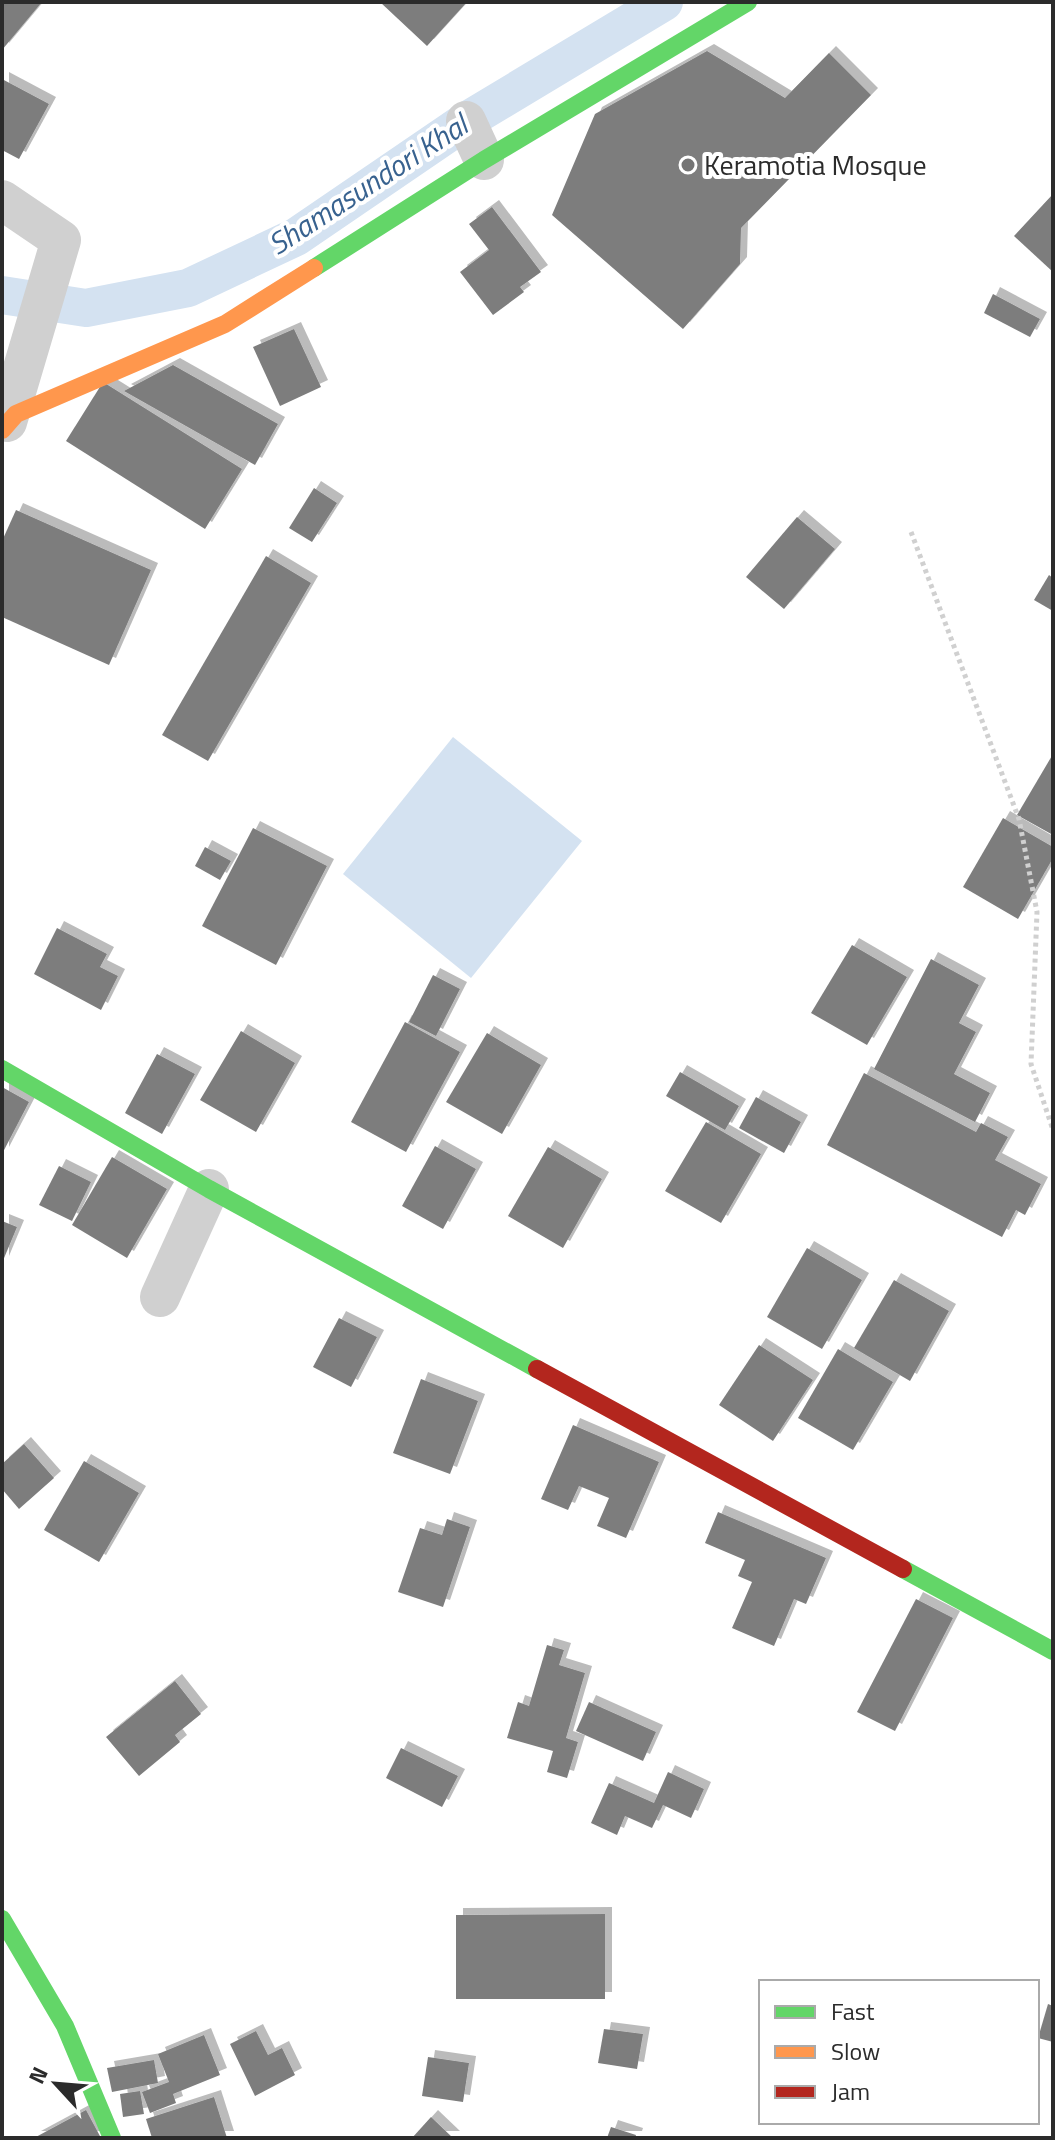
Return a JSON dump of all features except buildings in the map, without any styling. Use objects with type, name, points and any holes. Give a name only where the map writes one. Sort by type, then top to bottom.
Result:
[{"type":"street","points":[[4,426],[16,414],[225,324],[484,160],[748,2]]},
{"type":"street","points":[[466,121],[484,160]]},
{"type":"street","points":[[2,200],[61,240],[4,426]]},
{"type":"street","points":[[2,1069],[209,1189],[1053,1651]]},
{"type":"street","points":[[160,1297],[209,1189]]},
{"type":"street","points":[[2,1919],[65,2026],[112,2138]]},
{"type":"path","points":[[911,532],[1019,819],[1037,912],[1031,1064],[1053,1130]]},
{"type":"water","points":[[453,737],[582,841],[471,978],[343,874]]},
{"type":"waterway","name":"Shamasundori Khal","points":[[2,295],[86,308],[188,288],[296,237],[466,121],[664,2]]},
{"type":"traffic: fast","points":[[314,268],[484,160],[748,2]]},
{"type":"traffic: fast","points":[[2,1069],[209,1189],[537,1369]]},
{"type":"traffic: fast","points":[[903,1569],[1053,1651]]},
{"type":"traffic: fast","points":[[2,1919],[65,2026],[112,2138]]},
{"type":"traffic: slow","points":[[2,430],[16,414],[225,324],[314,268]]},
{"type":"traffic: jam","points":[[537,1369],[903,1569]]},
{"type":"place","name":"Keramotia Mosque","points":[[688,165]]}]
